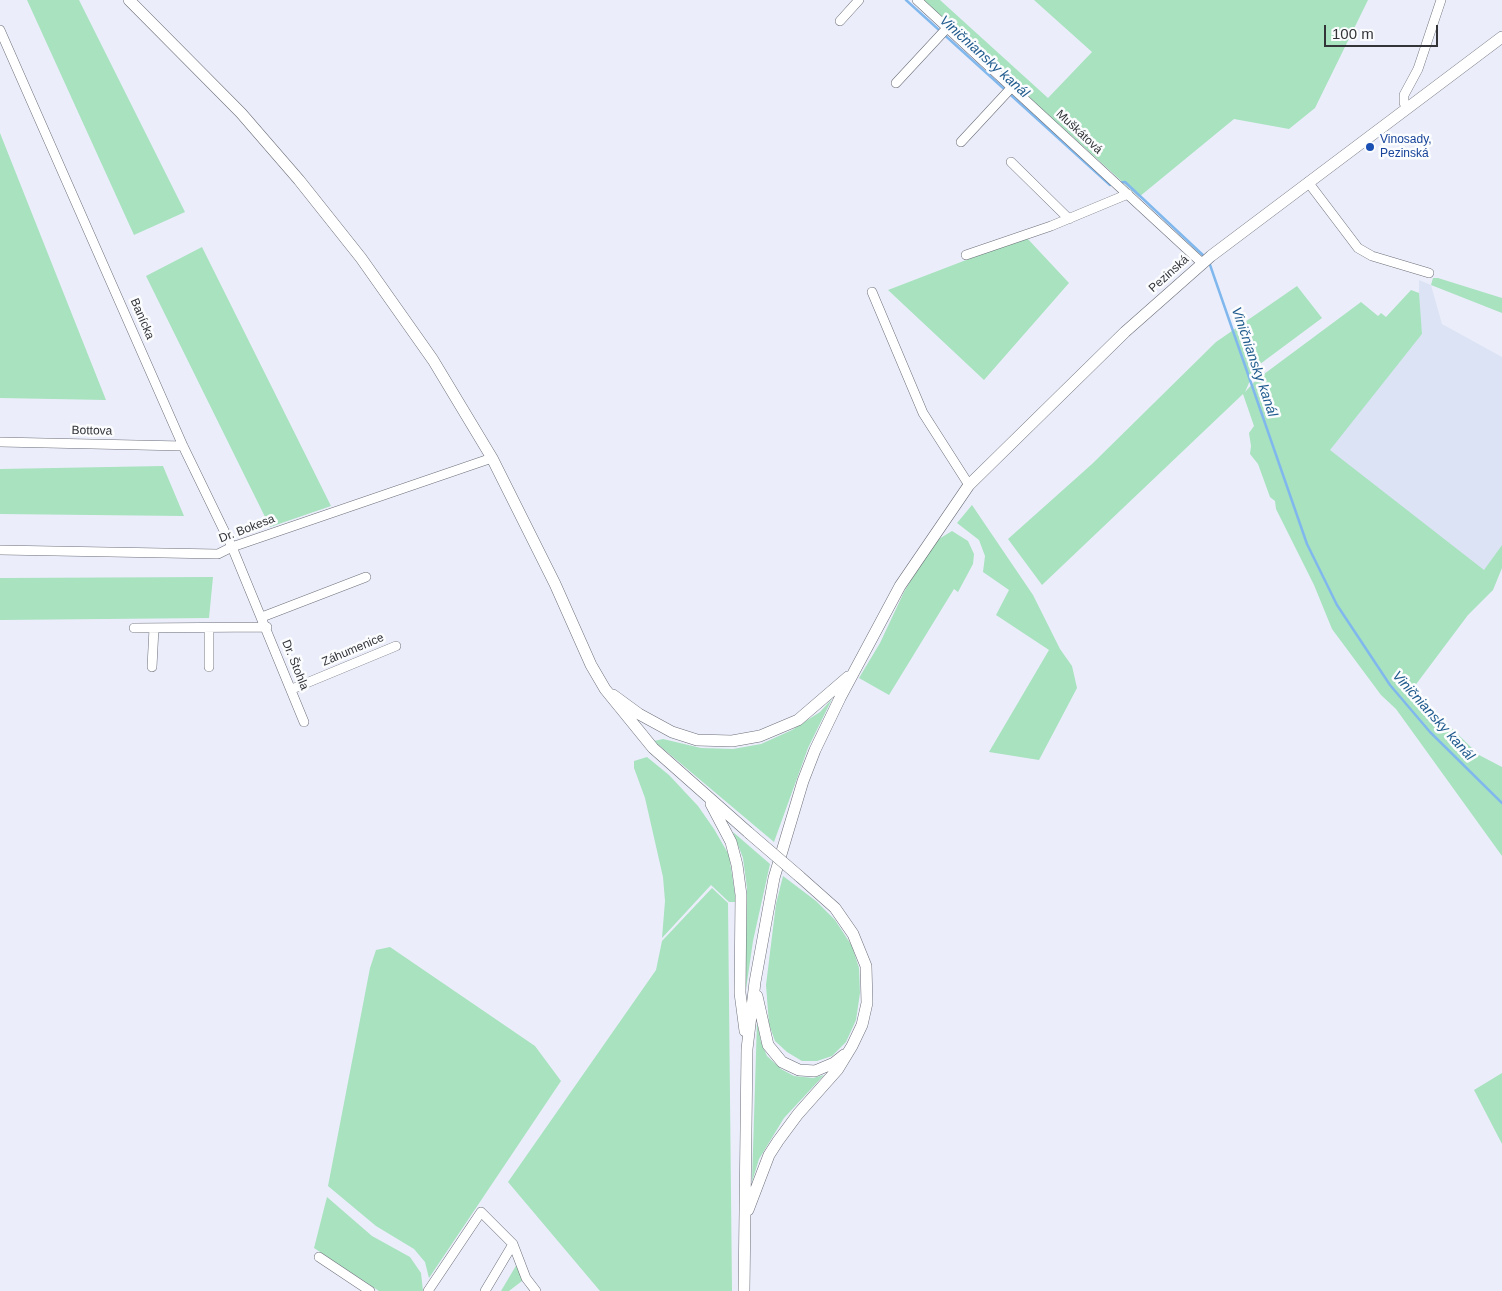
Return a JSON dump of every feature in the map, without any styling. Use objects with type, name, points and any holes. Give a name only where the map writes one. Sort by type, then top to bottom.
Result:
[{"type":"main road","points":[[129,0],[216,86],[329,216],[395,304],[433,360],[492,458],[591,665],[605,689],[646,742],[799,876],[843,918],[853,934],[864,958],[868,982],[867,1003],[862,1025],[838,1070],[798,1114],[778,1142],[764,1168],[745,1216]]},
{"type":"main road","name":"Pezinská","points":[[747,1049],[755,982],[774,878],[803,781],[827,726],[900,586],[970,485],[1091,364],[1206,260],[1502,37]]},
{"type":"main road","points":[[605,689],[639,714],[672,732],[697,740],[732,741],[760,736],[798,720],[855,671]]},
{"type":"main road","points":[[708,798],[731,842],[737,865],[741,895],[740,993],[747,1049],[744,1291]]},
{"type":"main road","points":[[755,982],[768,1045],[782,1062],[799,1070],[815,1071],[834,1063],[852,1046]]},
{"type":"street","points":[[840,21],[859,0]]},
{"type":"street","name":"Muškátová","points":[[917,0],[1128,194],[1206,260]]},
{"type":"street","points":[[1407,108],[1404,103],[1404,95],[1418,68],[1441,0]]},
{"type":"street","points":[[896,83],[947,28]]},
{"type":"street","name":"Banícka","points":[[0,30],[183,446],[232,546],[262,617]]},
{"type":"street","points":[[960,142],[1012,88]]},
{"type":"street","points":[[1011,162],[1069,219]]},
{"type":"street","points":[[1308,182],[1358,248],[1372,256],[1428,273]]},
{"type":"street","points":[[966,255],[1051,226],[1128,194]]},
{"type":"street","points":[[872,292],[923,413],[970,485]]},
{"type":"street","name":"Bottova","points":[[0,442],[183,446]]},
{"type":"street","name":"Dr. Bokesa","points":[[0,550],[218,554],[232,546],[492,458]]},
{"type":"street","points":[[262,617],[366,577]]},
{"type":"street","name":"Dr. Štohla","points":[[262,617],[304,722]]},
{"type":"street","points":[[134,628],[267,627]]},
{"type":"street","points":[[152,667],[154,628]]},
{"type":"street","points":[[209,628],[209,667]]},
{"type":"street","name":"Záhumenice","points":[[292,689],[396,646]]},
{"type":"street","points":[[428,1291],[481,1212],[513,1244],[526,1278],[536,1291]]},
{"type":"street","points":[[485,1291],[513,1244]]},
{"type":"street","points":[[318,1256],[370,1291]]},
{"type":"shaded area","points":[[1419,280],[1431,285],[1442,324],[1502,357],[1502,545],[1484,571],[1329,450],[1422,334],[1419,309]]},
{"type":"green space","points":[[27,0],[79,0],[185,212],[134,235]]},
{"type":"green space","points":[[922,0],[940,0],[1048,98],[1092,52],[1034,0],[1368,0],[1315,108],[1289,129],[1234,119],[1139,197]]},
{"type":"green space","points":[[0,133],[106,400],[0,398]]},
{"type":"green space","points":[[1026,237],[1069,283],[984,380],[888,290]]},
{"type":"green space","points":[[202,247],[331,506],[270,527],[146,276]]},
{"type":"green space","points":[[1433,278],[1502,298],[1502,313],[1431,285]]},
{"type":"green space","points":[[1297,286],[1322,318],[1256,367],[1245,392],[1256,380],[1361,302],[1378,316],[1381,313],[1386,317],[1411,290],[1419,293],[1422,334],[1330,450],[1484,570],[1502,545],[1502,568],[1493,590],[1468,615],[1414,687],[1419,696],[1479,755],[1502,767],[1502,856],[1396,709],[1381,695],[1332,629],[1314,585],[1276,509],[1275,501],[1270,497],[1258,464],[1250,454],[1249,433],[1254,426],[1243,394],[1042,585],[1008,539],[1092,464],[1216,342]]},
{"type":"green space","points":[[163,466],[184,516],[0,514],[0,469]]},
{"type":"green space","points":[[972,505],[1033,595],[1060,649],[1072,666],[1077,688],[1039,760],[989,752],[1049,650],[996,615],[1009,590],[983,572],[985,556],[979,540],[957,523]]},
{"type":"green space","points":[[952,531],[968,541],[974,554],[973,564],[958,592],[954,589],[889,695],[859,678],[880,643],[904,592],[934,542]]},
{"type":"green space","points":[[213,577],[209,618],[0,620],[0,578]]},
{"type":"green space","points":[[832,699],[808,748],[774,842],[654,741],[663,739],[701,748],[733,749],[761,744],[792,730],[820,712]]},
{"type":"green space","points":[[647,757],[669,775],[698,806],[714,829],[729,855],[736,902],[729,902],[711,885],[662,938],[665,901],[663,877],[645,798],[634,768],[634,761]]},
{"type":"green space","points":[[733,832],[770,864],[753,941],[745,996],[747,888],[743,858]]},
{"type":"green space","points":[[783,876],[816,901],[835,920],[852,946],[859,968],[860,993],[856,1020],[846,1042],[832,1056],[817,1061],[802,1061],[787,1052],[775,1041],[769,1024],[766,985],[776,904]]},
{"type":"green space","points":[[712,888],[728,903],[732,1291],[600,1291],[508,1182],[656,970],[662,941]]},
{"type":"green space","points":[[390,947],[535,1046],[561,1081],[429,1278],[425,1262],[414,1249],[376,1226],[328,1186],[370,968],[376,950]]},
{"type":"green space","points":[[757,1022],[761,1042],[767,1056],[781,1069],[794,1076],[813,1078],[824,1075],[784,1118],[759,1159],[752,1182]]},
{"type":"green space","points":[[1502,1073],[1502,1144],[1474,1090]]},
{"type":"green space","points":[[327,1197],[372,1236],[410,1257],[421,1273],[423,1291],[379,1291],[314,1248]]},
{"type":"green space","points":[[517,1264],[522,1281],[509,1291],[501,1291]]},
{"type":"waterway","name":"Viničniansky kanál","points":[[906,0],[1110,185],[1113,184]]},
{"type":"waterway","name":"Viničniansky kanál","points":[[1118,183],[1125,182],[1205,257]]},
{"type":"waterway","name":"Viničniansky kanál","points":[[1209,262],[1307,544],[1337,605],[1390,685],[1430,732],[1502,803]]},
{"type":"place","name":"Vinosady, Pezinská","points":[[1370,147]]}]
